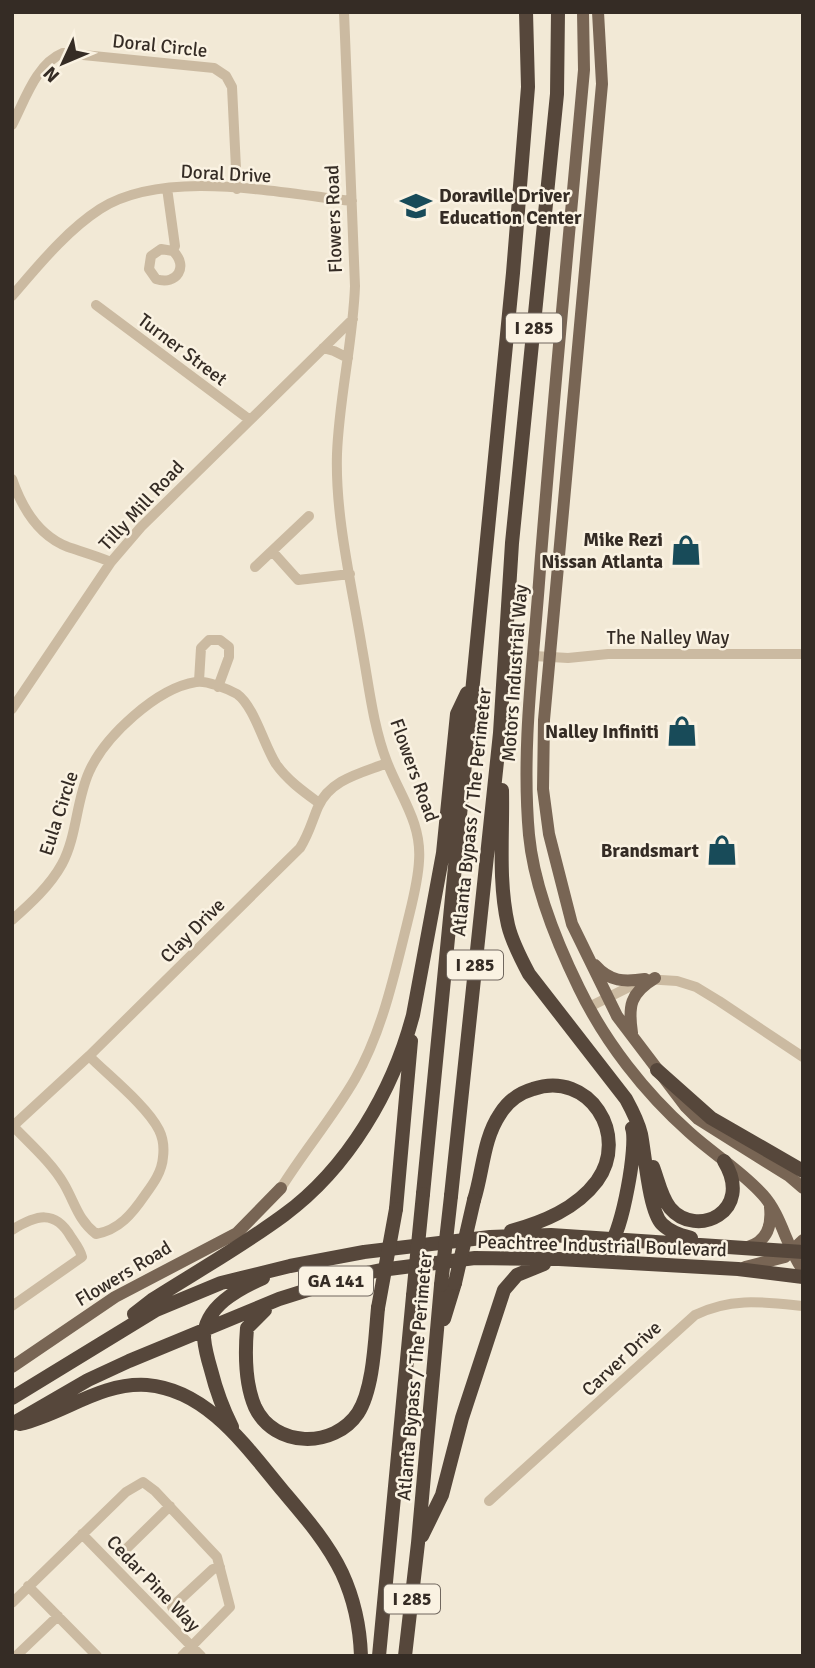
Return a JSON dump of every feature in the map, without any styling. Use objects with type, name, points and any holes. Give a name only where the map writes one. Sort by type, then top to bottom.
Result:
[{"type":"highway","name":"Atlanta Bypass / The Perimeter","points":[[379,1656],[522,162],[528,87],[526,12]]},
{"type":"highway","name":"Atlanta Bypass / The Perimeter","points":[[405,1656],[436,1344],[448,1284],[451,1196],[500,733],[512,543],[557,94],[558,12]]},
{"type":"highway","points":[[92,1348],[152,1300],[285,1214],[326,1176],[367,1124],[406,1040],[413,1015],[443,853],[457,714],[472,682]]},
{"type":"highway","points":[[500,733],[502,882],[508,924],[518,954],[529,974],[626,1099],[671,1209],[682,1217],[695,1220],[721,1216],[727,1210],[733,1191],[731,1174],[724,1161]]},
{"type":"highway","points":[[279,1299],[256,1316],[247,1328],[246,1364],[252,1396],[260,1415],[275,1430],[298,1439],[321,1438],[335,1433],[343,1429],[357,1414],[366,1394],[396,1209],[413,1015]]},
{"type":"highway","points":[[657,1070],[711,1118],[803,1171]]},
{"type":"highway","points":[[475,1258],[510,1252],[595,1251],[604,1248],[614,1238],[632,1163],[634,1133],[626,1108],[608,1078]]},
{"type":"highway","points":[[448,1284],[474,1200],[490,1135],[499,1114],[516,1096],[538,1087],[564,1087],[588,1099],[599,1112],[609,1134],[609,1149],[601,1173],[591,1188],[575,1202],[547,1219],[490,1237]]},
{"type":"highway","points":[[640,1130],[653,1203],[661,1223],[676,1233],[709,1244]]},
{"type":"highway","name":"Peachtree Industrial Boulevard","points":[[12,1398],[156,1310],[186,1296],[238,1278],[364,1252],[490,1237],[551,1235],[797,1252]]},
{"type":"highway","name":"Peachtree Industrial Boulevard","points":[[12,1425],[88,1380],[279,1299],[352,1276],[475,1258],[559,1259],[738,1269],[803,1277]]},
{"type":"highway","points":[[418,1543],[442,1495],[463,1418],[504,1290],[523,1272],[559,1259]]},
{"type":"highway","points":[[236,1434],[214,1381],[204,1341],[205,1330],[215,1310],[226,1298],[289,1266]]},
{"type":"highway","points":[[12,1425],[33,1421],[98,1392],[119,1386],[142,1385],[169,1390],[209,1411],[236,1434],[329,1549],[349,1591],[358,1623],[361,1656]]},
{"type":"main road","name":"Motors Industrial Way","points":[[583,12],[584,70],[549,454],[526,776],[529,838],[538,879],[558,940],[589,1007],[627,1063],[656,1099],[770,1203],[797,1252],[803,1270]]},
{"type":"main road","name":"Motors Industrial Way","points":[[598,12],[602,85],[544,720],[543,789],[546,814],[561,887],[572,924],[606,997],[632,1037],[698,1119],[789,1176],[803,1188]]},
{"type":"main road","points":[[586,955],[605,976],[628,982],[650,979]]},
{"type":"main road","points":[[632,1037],[630,1004],[650,979]]},
{"type":"main road","name":"Flowers Road","points":[[12,1367],[115,1297],[237,1233],[281,1188]]},
{"type":"main road","points":[[748,1247],[757,1244],[768,1232],[770,1203]]},
{"type":"main road","points":[[738,1269],[776,1261],[797,1252],[803,1240]]},
{"type":"street","name":"Flowers Road","points":[[281,1188],[362,1066],[395,973],[416,882],[419,850],[412,814],[387,763],[377,724],[339,500],[337,466],[340,411],[354,318],[355,286],[344,12]]},
{"type":"street","name":"Doral Circle","points":[[12,125],[44,66],[53,57],[63,53],[214,68],[226,76],[233,87],[237,189]]},
{"type":"street","name":"Doral Drive","points":[[12,296],[67,237],[98,210],[115,201],[167,188],[198,186],[352,201]]},
{"type":"street","points":[[167,188],[175,246],[173,251]]},
{"type":"street","name":"Turner Street","points":[[96,305],[250,420]]},
{"type":"street","name":"Tilly Mill Road","points":[[12,709],[111,562],[141,527],[354,318]]},
{"type":"street","points":[[323,348],[348,358]]},
{"type":"street","points":[[12,480],[28,515],[46,533],[66,546],[111,562]]},
{"type":"street","points":[[255,567],[309,516]]},
{"type":"street","points":[[272,551],[298,580],[350,574]]},
{"type":"street","points":[[218,687],[229,657],[229,647],[220,640],[209,640],[201,648],[199,681],[238,695],[247,706],[277,765],[319,803]]},
{"type":"street","name":"The Nalley Way","points":[[534,656],[568,658],[604,654],[803,654]]},
{"type":"street","name":"Eula Circle","points":[[12,920],[36,898],[61,865],[72,840],[88,775],[96,758],[114,735],[145,707],[166,692],[199,681]]},
{"type":"street","name":"Clay Drive","points":[[13,1126],[89,1056],[300,848],[309,834],[319,803],[334,785],[387,763]]},
{"type":"street","points":[[589,1007],[650,979],[677,981],[695,987],[803,1057]]},
{"type":"street","points":[[13,1126],[64,1184],[85,1225],[96,1234],[111,1232],[138,1206],[159,1173],[163,1158],[159,1130],[138,1104],[89,1056]]},
{"type":"street","points":[[12,1230],[44,1216],[57,1219],[66,1228],[82,1257],[12,1306]]},
{"type":"street","name":"Carver Drive","points":[[489,1501],[695,1315],[721,1304],[745,1301],[803,1306]]},
{"type":"street","points":[[12,1603],[126,1492],[144,1482],[217,1557],[230,1607],[182,1656]]},
{"type":"street","points":[[121,1555],[170,1506]]},
{"type":"street","name":"Cedar Pine Way","points":[[82,1534],[201,1656]]},
{"type":"street","points":[[172,1607],[213,1569],[220,1567]]},
{"type":"street","points":[[28,1586],[97,1656]]},
{"type":"street","points":[[16,1656],[58,1616]]},
{"type":"place","name":"Doraville Driver Education Center","points":[[416,206]]},
{"type":"place","name":"Mike Rezi Nissan Atlanta","points":[[686,550]]},
{"type":"place","name":"Nalley Infiniti","points":[[682,731]]},
{"type":"place","name":"Brandsmart","points":[[722,850]]}]
